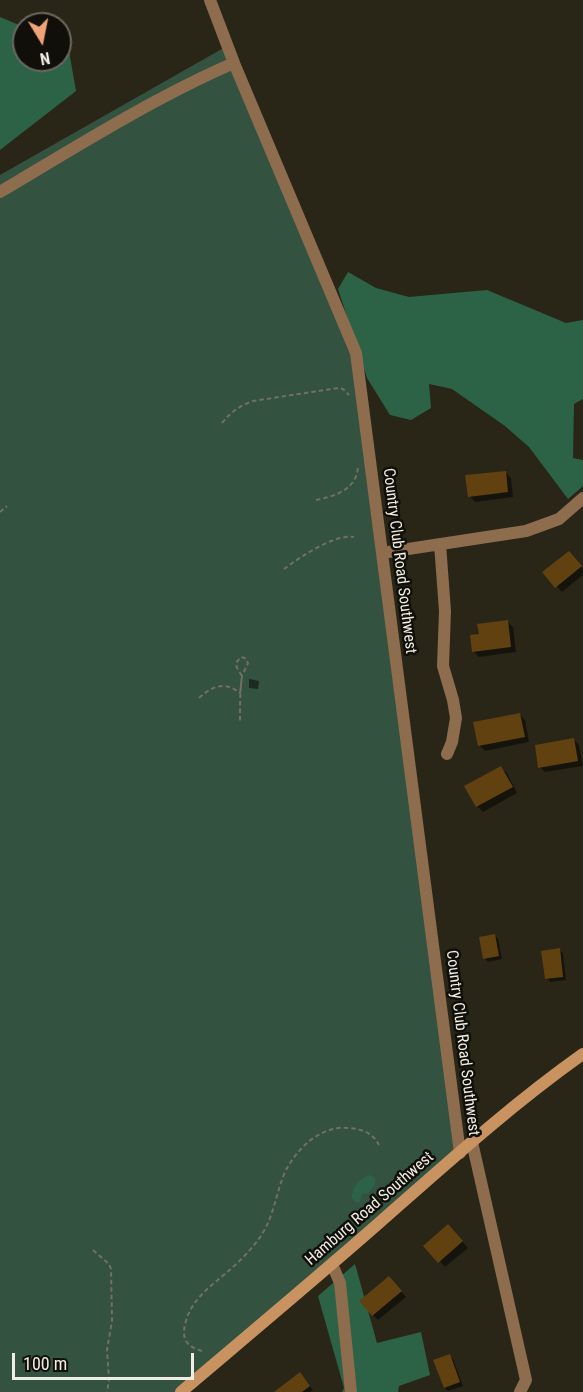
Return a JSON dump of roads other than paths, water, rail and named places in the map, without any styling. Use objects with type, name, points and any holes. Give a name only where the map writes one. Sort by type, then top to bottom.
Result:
[{"type":"street","name":"Country Club Road Southwest","points":[[210,0],[234,63],[356,353],[459,1153]]},
{"type":"street","points":[[0,192],[139,112],[208,74],[234,63]]},
{"type":"street","points":[[382,553],[502,536],[543,526],[559,519],[583,498]]},
{"type":"street","points":[[440,544],[445,611],[443,666],[456,718],[452,742],[447,754]]},
{"type":"street","name":"Hamburg Road Southwest","points":[[181,1392],[472,1142],[558,1071],[583,1054]]},
{"type":"street","points":[[472,1142],[526,1380],[520,1392]]},
{"type":"street","points":[[332,1264],[340,1283],[351,1392]]}]
